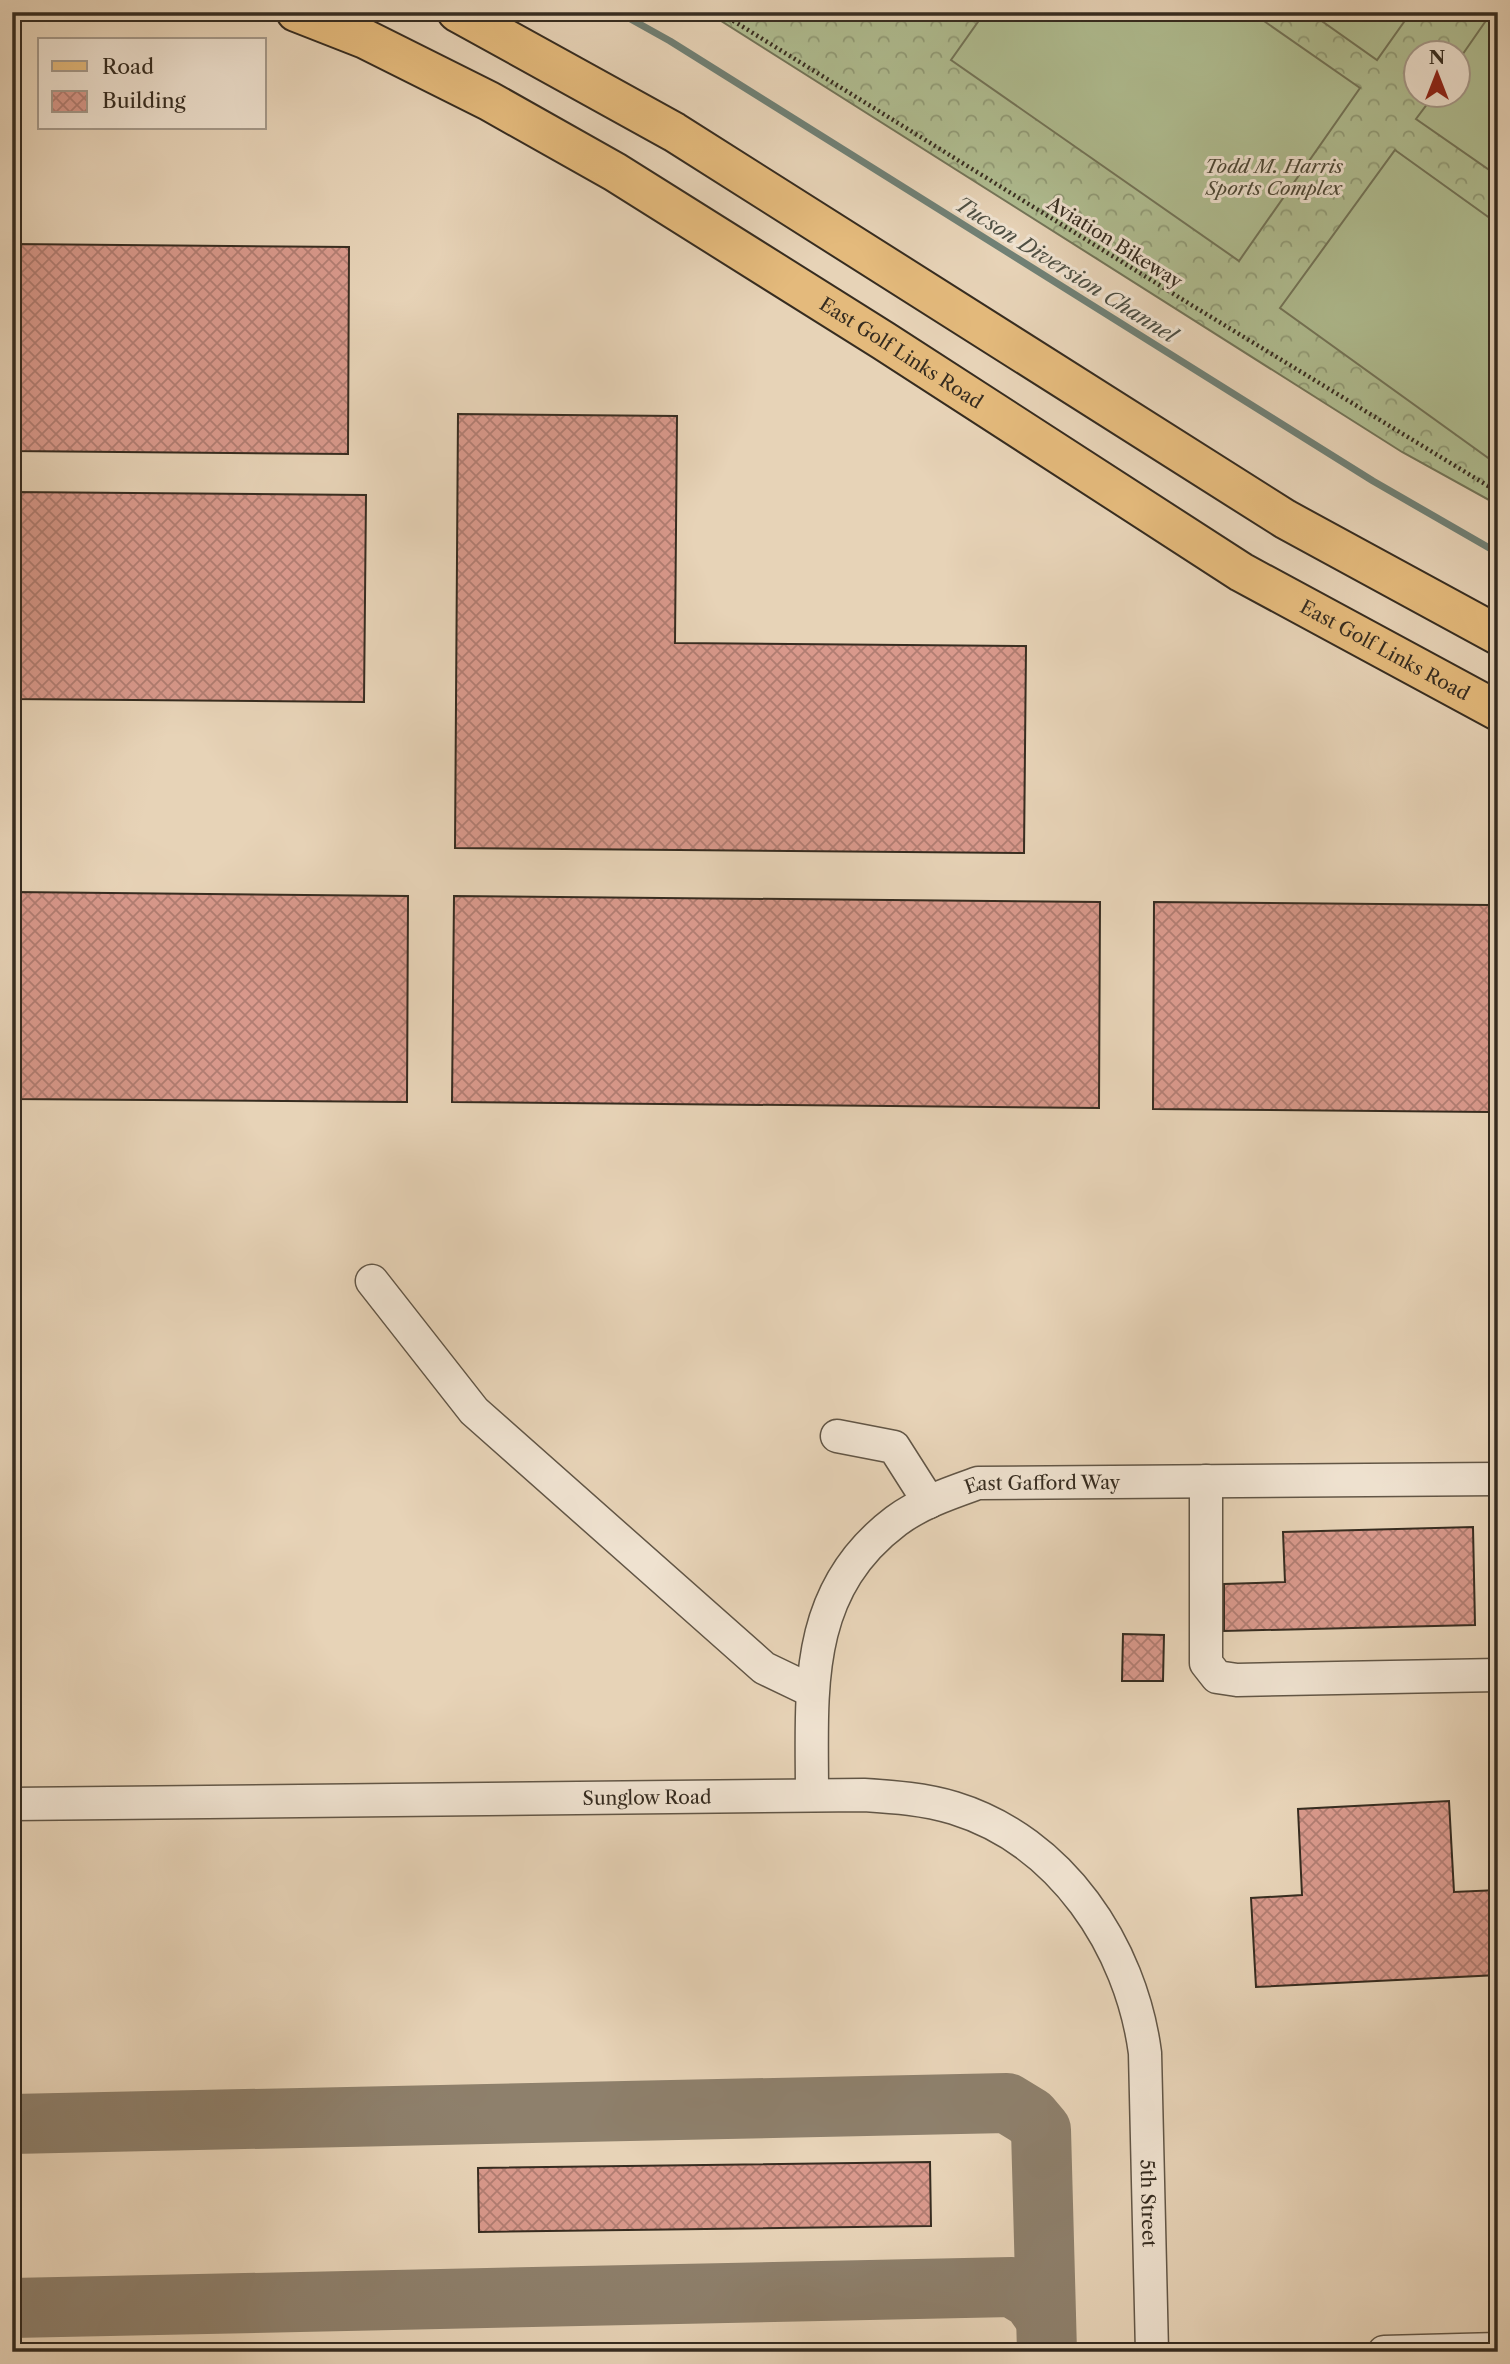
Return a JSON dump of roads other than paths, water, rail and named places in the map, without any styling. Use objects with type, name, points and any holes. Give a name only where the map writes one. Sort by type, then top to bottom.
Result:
[{"type":"main road","name":"East Golf Links Road","points":[[296,12],[365,39],[489,101],[615,172],[884,341],[1241,572],[1498,711]]},
{"type":"main road","points":[[457,12],[674,132],[1285,519],[1498,635]]},
{"type":"street","points":[[372,1281],[474,1411],[764,1668],[812,1691]]},
{"type":"street","points":[[837,1436],[894,1447],[929,1502]]},
{"type":"street","name":"East Gafford Way","points":[[812,1795],[812,1691],[815,1659],[822,1627],[835,1594],[851,1567],[873,1541],[897,1520],[929,1502],[978,1483],[1498,1479]]},
{"type":"street","points":[[1206,1481],[1206,1663],[1217,1677],[1237,1680],[1498,1675]]},
{"type":"street","name":"Sunglow Road","points":[[12,1804],[812,1795],[909,1798],[955,1809],[997,1826],[1030,1847],[1063,1877],[1101,1927],[1133,1993],[1141,2022],[1145,2053]]},
{"type":"street","name":"5th Street","points":[[1145,2053],[1152,2352]]},
{"type":"street","points":[[1384,2352],[1498,2349]]},
{"type":"waterway","name":"Tucson Diversion Channel","points":[[618,12],[670,41],[1373,481],[1498,553]]},
{"type":"park label","name":"Todd M. Harris Sports Complex","points":[[1274,177]]}]
